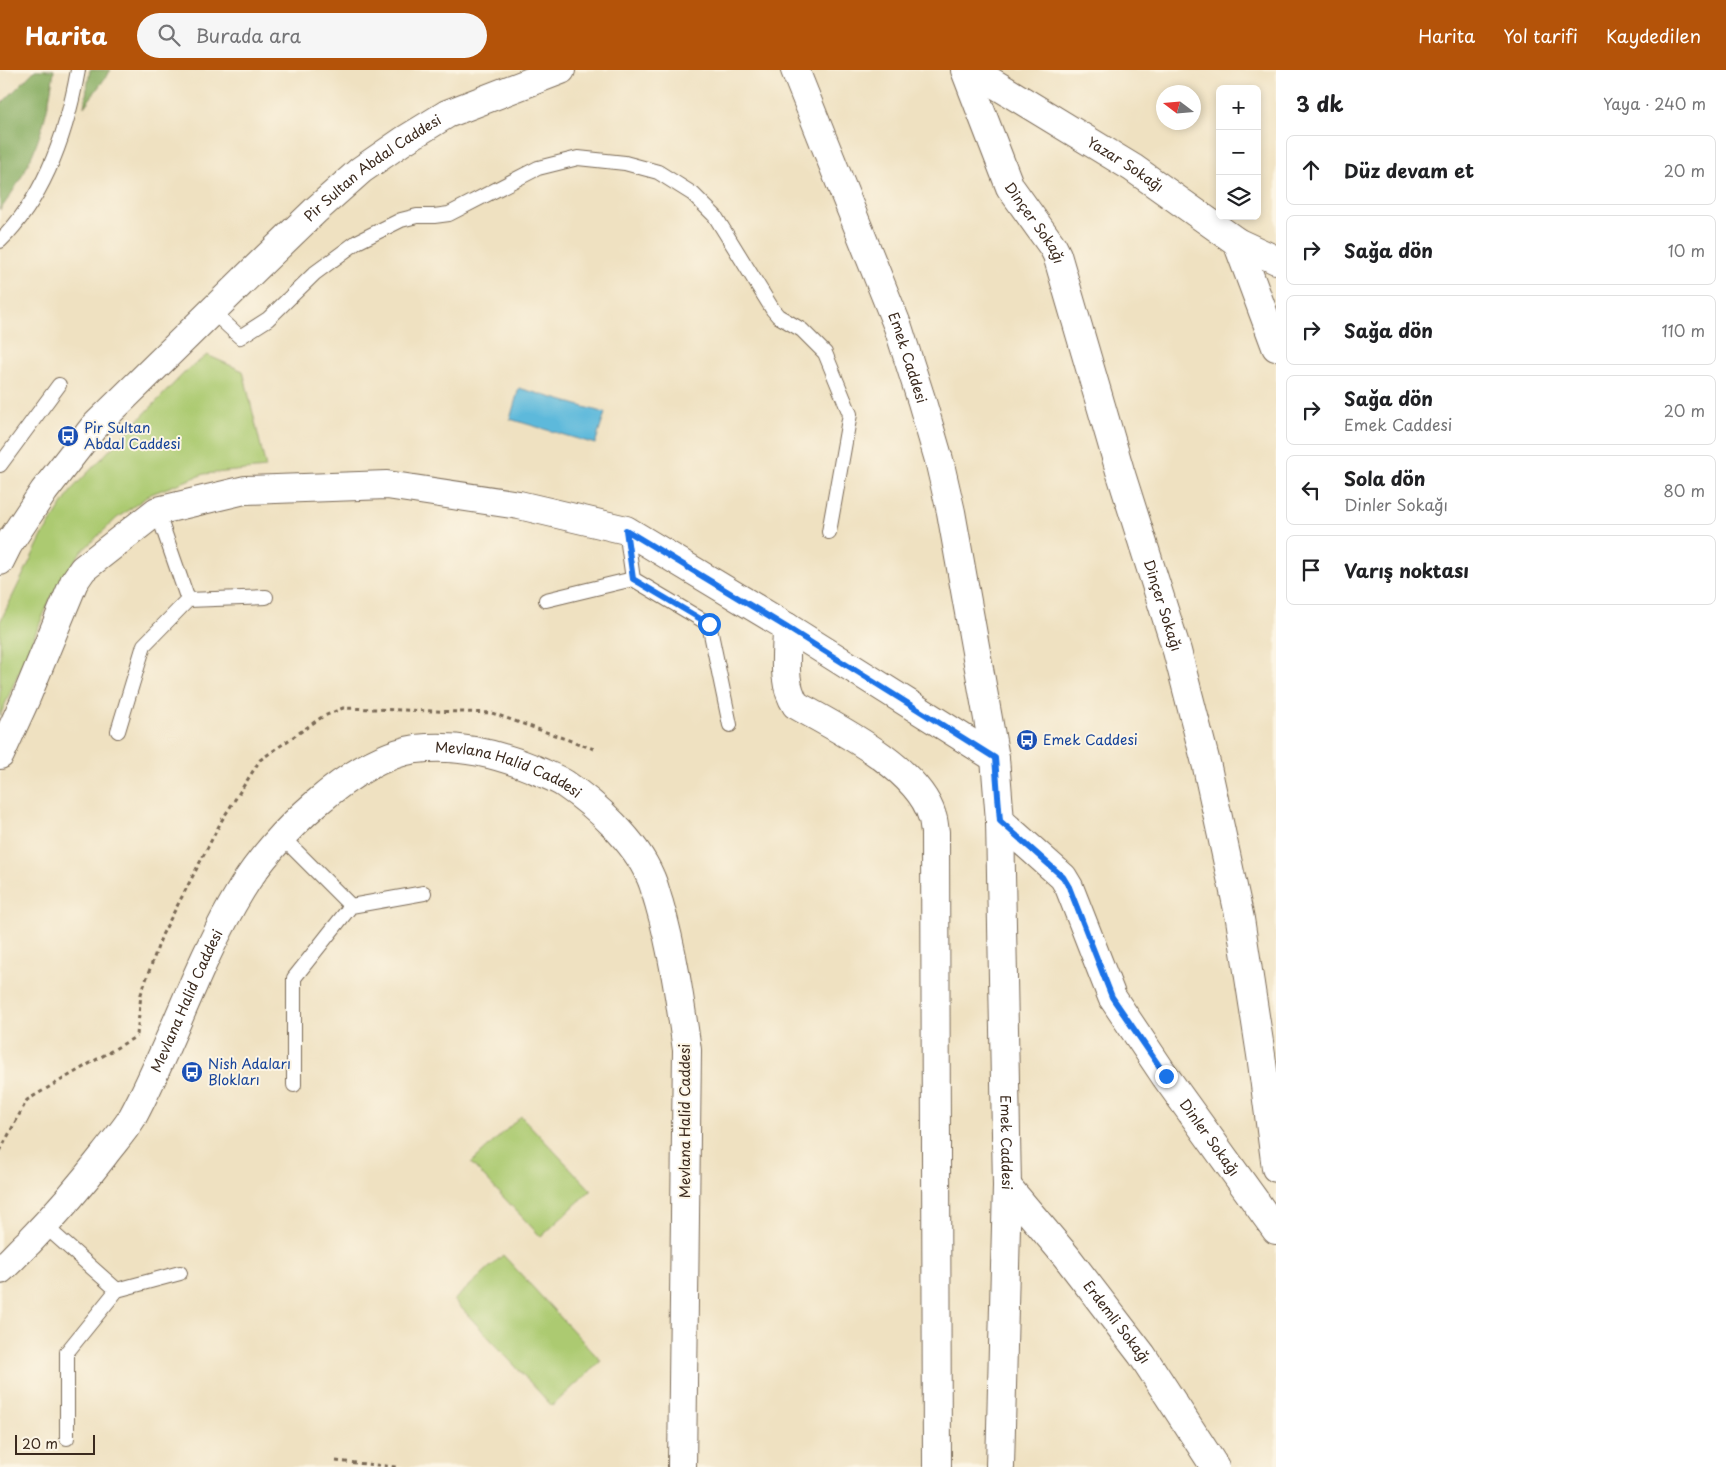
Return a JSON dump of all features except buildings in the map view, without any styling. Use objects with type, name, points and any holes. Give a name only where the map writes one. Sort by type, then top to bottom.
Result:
[{"type":"street","name":"Pir Sultan Abdal Caddesi","points":[[0,561],[8,545],[44,491],[93,428],[322,204],[361,170],[447,114],[561,70]]},
{"type":"street","name":"Emek Caddesi","points":[[795,70],[898,327],[939,460],[951,512],[995,758],[1000,821],[1007,1186],[1002,1465]]},
{"type":"street","name":"Dinçer Sokağı","points":[[965,70],[1010,187],[1057,255],[1120,471],[1177,651],[1207,767],[1240,920],[1276,1168]]},
{"type":"street","name":"Yazar Sokağı","points":[[972,70],[1133,168],[1237,242],[1276,260]]},
{"type":"street","points":[[1237,242],[1276,347]]},
{"type":"street","points":[[0,755],[74,582],[83,569],[157,511],[245,490],[387,485],[519,505],[626,530],[786,627],[995,758]]},
{"type":"street","points":[[786,627],[787,684],[790,696],[796,705],[859,740],[884,759],[916,788],[932,816],[935,842],[937,1467]]},
{"type":"street","name":"Mevlana Halid Caddesi","points":[[0,1270],[45,1226],[130,1121],[154,1076],[220,928],[242,887],[281,836],[327,794],[359,772],[388,758],[416,750],[450,748],[481,750],[509,758],[563,782],[602,814],[628,840],[650,875],[667,932],[680,995],[687,1050],[682,1467]]},
{"type":"street","name":"Dinler Sokağı","points":[[1000,821],[1063,877],[1069,887],[1112,997],[1276,1230]]},
{"type":"street","name":"Erdemli Sokağı","points":[[1007,1186],[1066,1256],[1142,1355],[1215,1467]]},
{"type":"lane","points":[[0,241],[29,205],[50,168],[71,104],[78,70]]},
{"type":"lane","points":[[212,312],[240,337],[268,320],[314,273],[357,242],[401,220],[417,216],[449,214],[538,168],[578,158],[625,163],[658,172],[693,194],[715,216],[773,310],[778,316],[802,330],[825,353],[850,414],[830,532]]},
{"type":"lane","points":[[0,465],[59,385]]},
{"type":"lane","points":[[157,511],[188,600]]},
{"type":"lane","points":[[626,530],[633,579]]},
{"type":"lane","points":[[546,600],[633,579],[709,624],[730,724]]},
{"type":"lane","points":[[118,731],[144,645],[188,600],[266,597]]},
{"type":"lane","points":[[281,836],[351,906]]},
{"type":"lane","points":[[294,1085],[294,978],[351,906],[424,893]]},
{"type":"lane","points":[[45,1226],[117,1290]]},
{"type":"lane","points":[[67,1438],[67,1352],[117,1290],[180,1273]]},
{"type":"path","points":[[0,1151],[26,1100],[137,1035],[138,1043]]},
{"type":"path","points":[[336,1461],[396,1467]]},
{"type":"green space","points":[[35,70],[54,70],[43,126],[30,160],[12,194],[0,210],[0,105]]},
{"type":"green space","points":[[90,70],[111,70],[84,107]]},
{"type":"green space","points":[[207,355],[243,371],[266,468],[204,474],[151,494],[117,518],[80,553],[50,600],[0,716],[0,622],[42,536],[73,488],[184,373]]},
{"type":"green space","points":[[521,1116],[591,1190],[541,1237],[471,1163]]},
{"type":"green space","points":[[503,1255],[601,1361],[552,1406],[454,1300]]},
{"type":"water","points":[[519,388],[605,413],[595,444],[510,419]]},
{"type":"place","name":"Pir Sultan Abdal Caddesi","points":[[68,436]]},
{"type":"place","name":"Emek Caddesi","points":[[1027,740]]},
{"type":"place","name":"Nish Adaları Blokları","points":[[192,1072]]},
{"type":"route","points":[[709,624],[633,579],[626,530],[786,627],[995,758],[1000,821],[1063,877],[1069,887],[1112,997],[1166,1076]]}]
